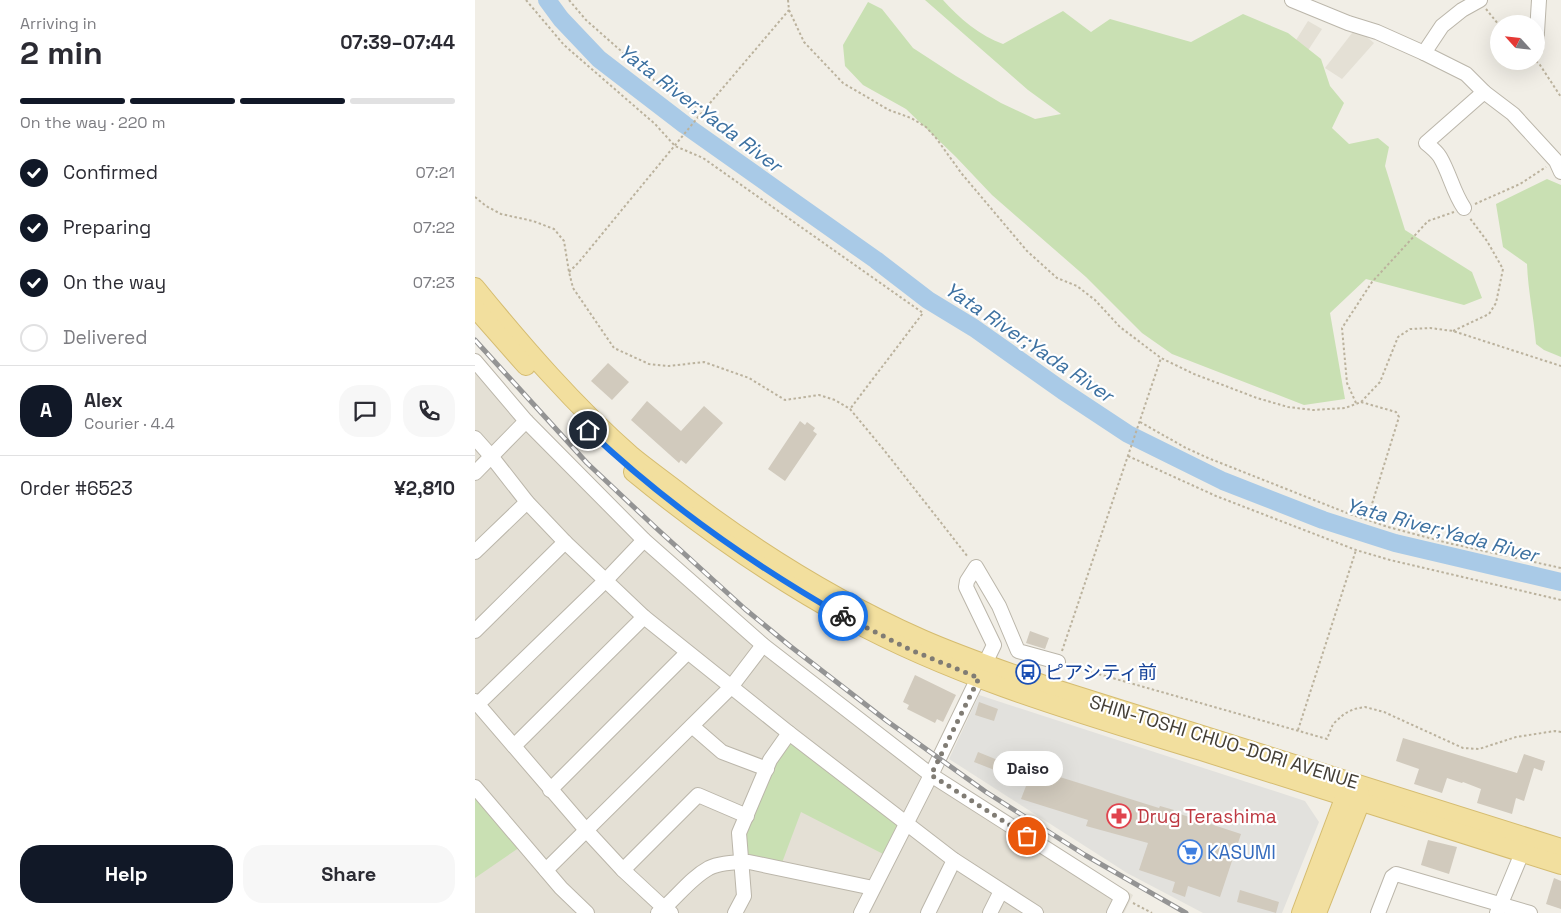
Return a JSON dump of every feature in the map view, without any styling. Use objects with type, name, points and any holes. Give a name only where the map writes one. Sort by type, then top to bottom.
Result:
[{"type":"main road","name":"SHIN-TOSHI CHUO-DORI AVENUE","points":[[475,288],[513,334],[584,411],[633,456],[694,504],[768,556],[844,600],[982,671]]},
{"type":"main road","name":"SHIN-TOSHI CHUO-DORI AVENUE","points":[[475,308],[507,346],[575,418],[626,466],[687,515],[761,566],[847,619],[911,650],[1113,708],[1522,853],[1561,865]]},
{"type":"main road","name":"SHIN-TOSHI CHUO-DORI AVENUE","points":[[1354,794],[1561,848]]},
{"type":"main road","points":[[1301,913],[1354,794]]},
{"type":"main road","points":[[1317,913],[1354,794]]},
{"type":"street","points":[[1292,0],[1348,23],[1377,32],[1466,74],[1484,92],[1513,114],[1559,167]]},
{"type":"street","points":[[1424,53],[1442,26],[1462,10],[1479,0]]},
{"type":"street","points":[[1538,15],[1539,0]]},
{"type":"street","points":[[1464,208],[1456,196],[1449,174],[1439,156],[1426,143],[1484,92]]},
{"type":"street","points":[[475,361],[526,422],[644,540],[763,645],[931,775],[1122,897],[1114,913]]},
{"type":"street","points":[[475,472],[526,422]]},
{"type":"street","points":[[475,438],[527,502],[565,542],[644,617],[789,733],[954,860],[1036,913]]},
{"type":"street","points":[[475,552],[527,502]]},
{"type":"street","points":[[644,540],[605,580],[476,703],[586,830],[664,911],[693,879],[711,867],[741,862],[749,862],[873,888]]},
{"type":"street","points":[[475,631],[565,542]]},
{"type":"street","points":[[861,913],[994,645],[966,587],[967,581],[976,567],[999,606],[1018,651],[1058,662]]},
{"type":"street","points":[[514,746],[644,617]]},
{"type":"street","points":[[546,870],[731,687],[763,645]]},
{"type":"street","points":[[550,790],[687,653]]},
{"type":"street","points":[[692,726],[722,752],[767,769]]},
{"type":"street","points":[[735,913],[744,896],[739,833],[770,760],[789,733]]},
{"type":"street","points":[[475,787],[561,888],[587,913]]},
{"type":"street","points":[[623,870],[698,795],[747,816]]},
{"type":"street","points":[[1499,908],[1522,853]]},
{"type":"street","points":[[928,913],[954,860]]},
{"type":"street","points":[[1378,913],[1392,877],[1396,874],[1499,908],[1530,913]]},
{"type":"street","points":[[990,913],[1001,891]]},
{"type":"path","points":[[526,0],[564,45],[655,124],[675,146],[703,158],[923,313],[850,410]]},
{"type":"path","points":[[569,0],[586,20],[663,88],[704,110]]},
{"type":"path","points":[[788,0],[789,10],[804,42],[843,82],[889,110],[911,118],[925,127],[936,138],[962,174],[1027,251],[1057,278],[1077,286],[1095,300],[1120,327],[1161,358],[1194,374],[1257,398],[1288,407],[1313,410],[1345,408],[1361,402],[1380,382],[1398,337],[1410,329],[1430,328],[1453,331],[1561,366]]},
{"type":"path","points":[[1479,0],[1491,15]]},
{"type":"path","points":[[569,272],[789,10]]},
{"type":"path","points":[[1543,70],[1561,97]]},
{"type":"path","points":[[1356,404],[1347,383],[1342,328],[1372,282],[1428,221],[1464,208],[1559,167]]},
{"type":"path","points":[[475,197],[486,206],[501,214],[533,221],[554,229],[564,241],[573,288],[614,348],[649,364],[669,366],[704,362],[749,378],[785,400],[819,395],[835,400],[850,410],[976,567]]},
{"type":"path","points":[[1453,331],[1489,314],[1496,303],[1503,269],[1464,208]]},
{"type":"path","points":[[1161,358],[1058,662],[1327,739],[1333,724],[1344,714],[1354,709],[1365,707],[1384,712],[1463,748],[1479,749],[1516,737],[1555,730],[1561,732]]},
{"type":"path","points":[[1361,402],[1396,412],[1399,417],[1367,520]]},
{"type":"path","points":[[1139,424],[1186,448],[1236,470],[1387,527],[1439,541],[1561,568]]},
{"type":"path","points":[[1129,455],[1215,496],[1356,550],[1561,600]]},
{"type":"path","points":[[1298,730],[1356,550]]},
{"type":"path","points":[[1122,897],[1152,913]]},
{"type":"shaded area","points":[[1308,21],[1322,29],[1301,61],[1288,53]]},
{"type":"shaded area","points":[[1356,28],[1374,43],[1342,79],[1325,68]]},
{"type":"shaded area","points":[[475,370],[526,432],[695,590],[817,695],[1133,895],[1124,913],[475,913]]},
{"type":"shaded area","points":[[979,695],[1305,801],[1319,822],[1282,913],[1203,913],[1127,873],[949,759]]},
{"type":"green space","points":[[925,0],[943,0],[970,26],[994,41],[1003,44],[1063,11],[1091,32],[1110,19],[1191,42],[1243,14],[1288,33],[1321,59],[1330,86],[1344,103],[1332,128],[1349,144],[1378,138],[1389,147],[1385,166],[1405,230],[1472,272],[1482,298],[1464,305],[1366,279],[1330,313],[1345,399],[1304,405],[1172,354],[1142,333],[1086,277],[992,195],[906,109],[863,85],[845,66],[843,45],[868,2],[882,9],[913,48],[1001,103],[1035,119],[1061,114],[1028,90]]},
{"type":"green space","points":[[1547,179],[1561,185],[1561,357],[1544,350],[1536,344],[1527,264],[1503,247],[1496,204]]},
{"type":"green space","points":[[789,733],[906,823],[889,857],[801,812],[780,868],[740,862],[747,816]]},
{"type":"green space","points":[[475,786],[526,843],[475,878]]},
{"type":"building","points":[[608,363],[629,382],[612,400],[591,381]]},
{"type":"building","points":[[647,401],[681,431],[704,406],[723,423],[686,464],[681,460],[679,463],[631,420]]},
{"type":"building","points":[[800,421],[805,425],[807,422],[815,428],[813,431],[817,434],[785,481],[768,469]]},
{"type":"building","points":[[1030,631],[1049,638],[1045,649],[1026,643]]},
{"type":"building","points":[[915,675],[956,695],[943,722],[937,719],[935,723],[907,709],[909,705],[903,702]]},
{"type":"building","points":[[979,702],[998,709],[994,721],[975,715]]},
{"type":"building","points":[[1403,738],[1517,773],[1524,754],[1545,761],[1542,771],[1534,768],[1524,801],[1516,798],[1512,814],[1477,803],[1481,789],[1463,782],[1447,778],[1442,793],[1414,784],[1419,769],[1396,761]]},
{"type":"building","points":[[978,752],[1010,765],[1010,763],[1031,770],[1031,768],[1159,808],[1160,806],[1174,810],[1174,812],[1241,834],[1220,897],[1188,886],[1185,897],[1172,892],[1175,882],[1139,870],[1148,843],[1086,826],[1088,820],[1021,799],[1026,786],[995,776],[997,771],[974,762]]},
{"type":"building","points":[[1428,840],[1457,847],[1449,874],[1421,865]]},
{"type":"building","points":[[1554,878],[1561,881],[1561,909],[1546,904]]},
{"type":"building","points":[[1240,890],[1279,902],[1276,913],[1237,902]]},
{"type":"waterway","name":"Yata River;Yada River","points":[[547,0],[561,19],[599,59],[685,125],[876,260],[928,300],[974,328],[1128,434],[1223,481],[1323,520],[1395,543],[1561,582]]},
{"type":"railway","points":[[475,340],[587,463],[745,609],[790,646],[887,721],[986,792],[1085,855],[1186,913]]},
{"type":"way so far","points":[[843,616],[911,650],[979,678],[931,775],[1027,836]]},
{"type":"place","name":"ピアシティ前","points":[[1028,672]]},
{"type":"place","name":"Drug Terashima","points":[[1119,816]]},
{"type":"place","name":"Daiso","points":[[1027,836]]},
{"type":"place","name":"KASUMI","points":[[1190,852]]},
{"type":"route","points":[[588,430],[626,466],[679,509],[761,566],[843,616]]}]
